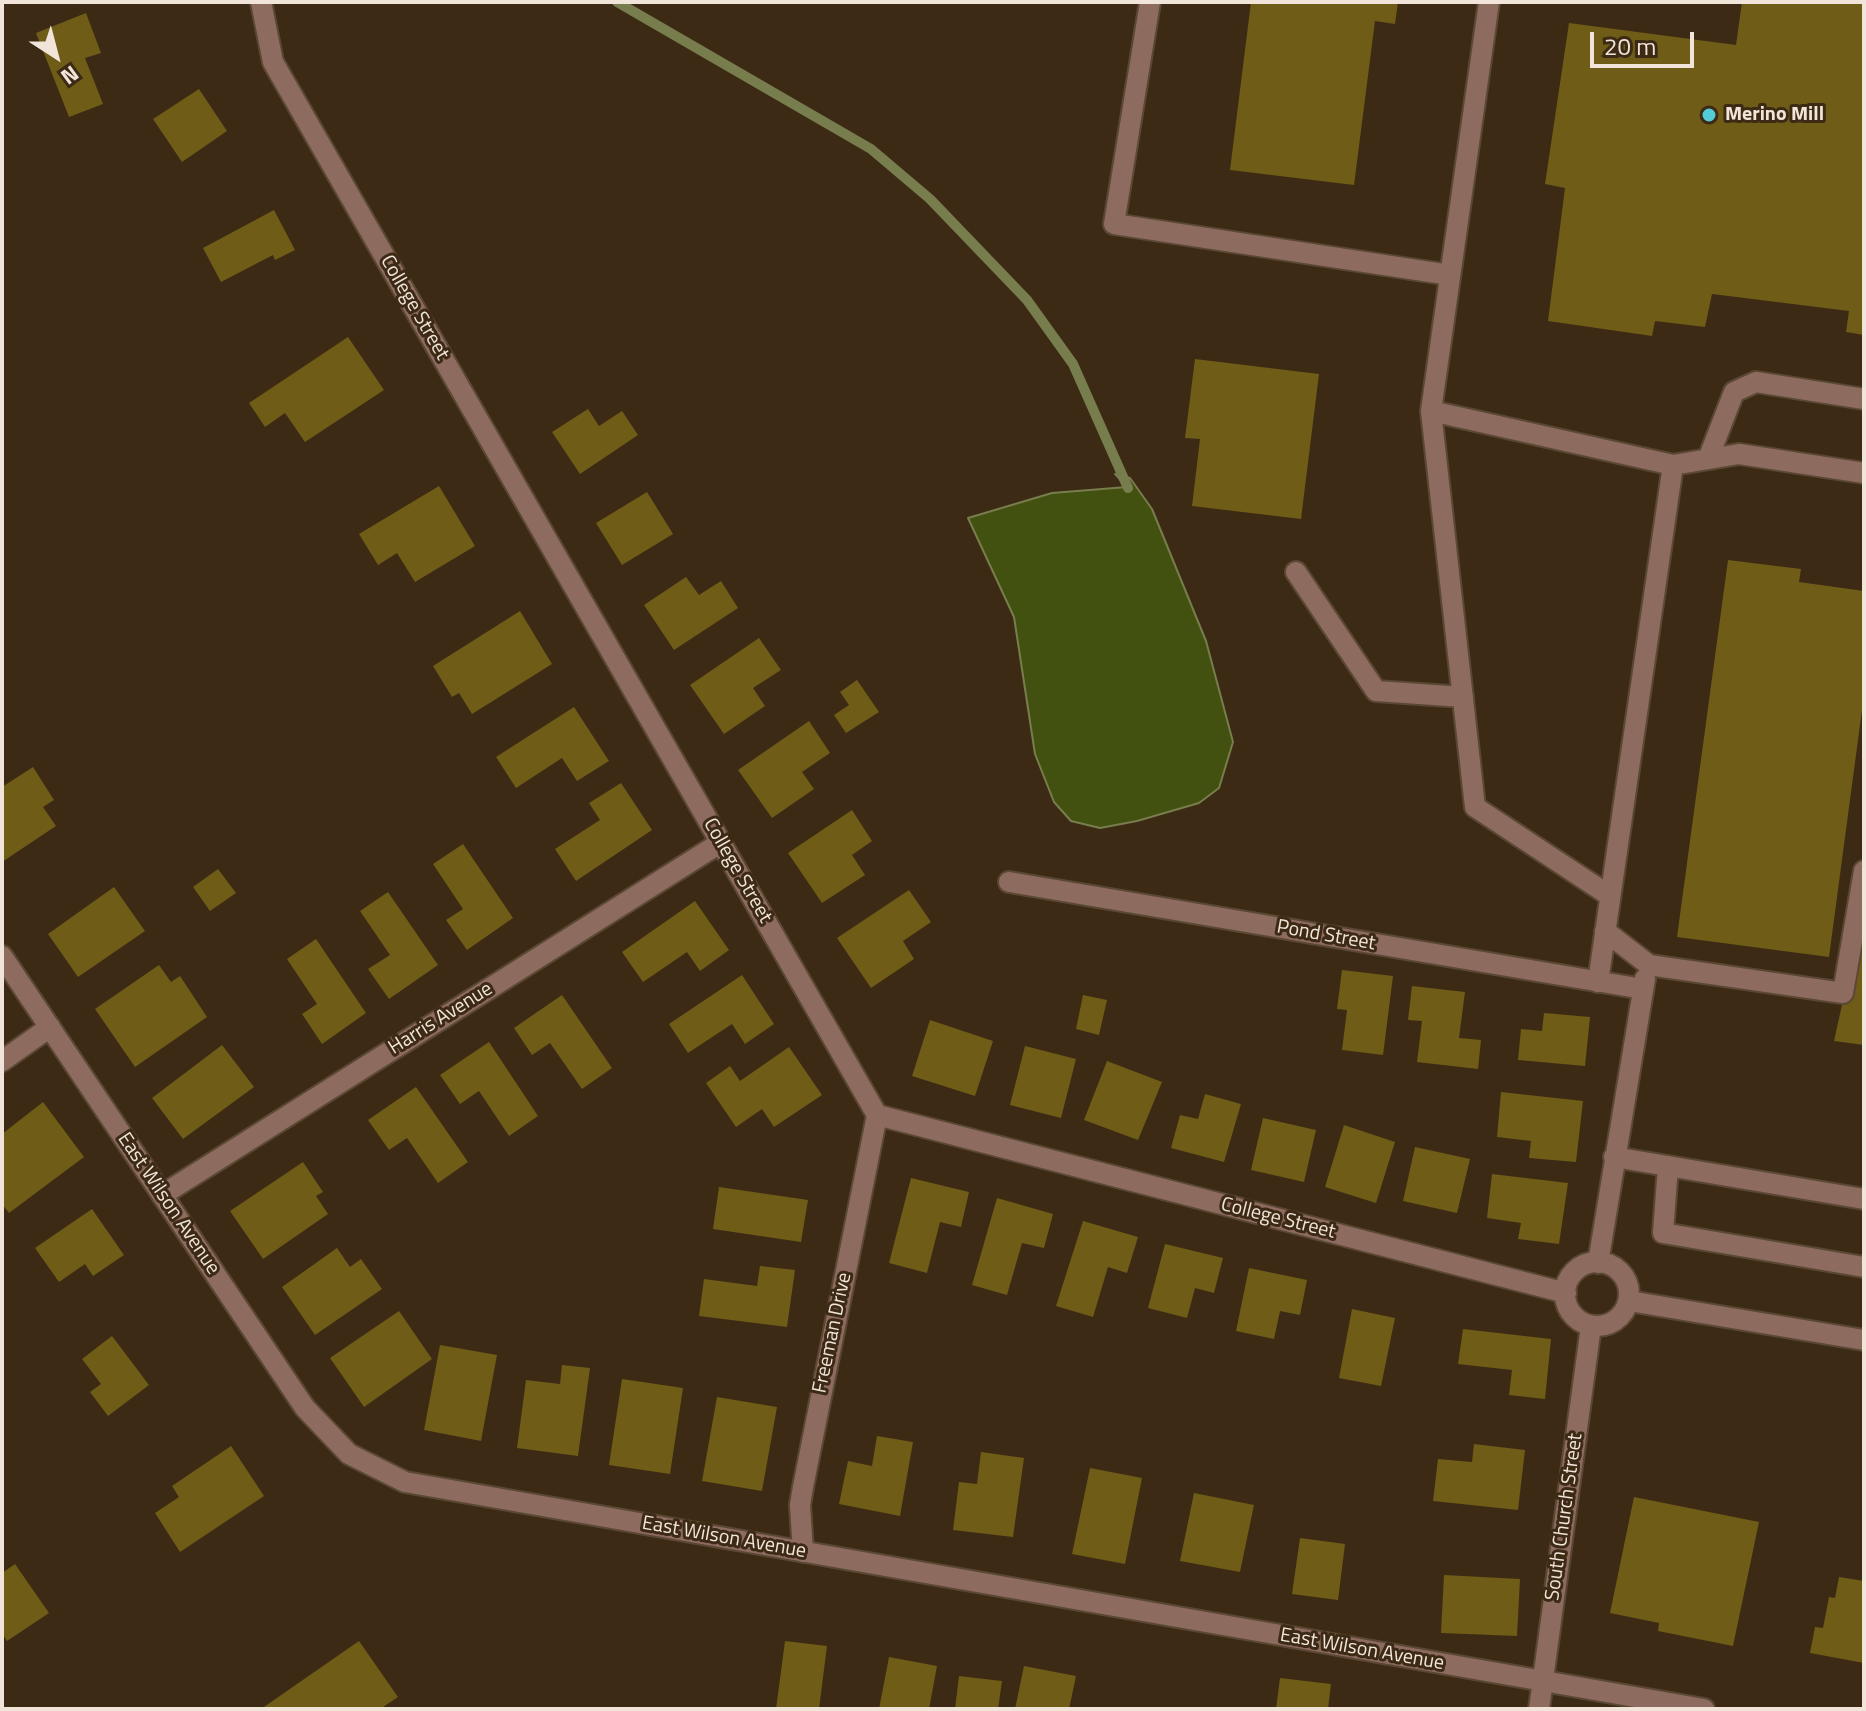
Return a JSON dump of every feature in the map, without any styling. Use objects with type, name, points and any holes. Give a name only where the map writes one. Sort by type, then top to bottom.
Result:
[{"type":"street","name":"College Street","points":[[261,2],[273,62],[877,1115],[1566,1293]]},
{"type":"street","points":[[1150,2],[1114,224],[1450,275]]},
{"type":"street","points":[[1489,2],[1431,411],[1475,807],[1610,896]]},
{"type":"street","points":[[1708,459],[1734,392],[1756,382],[1864,399]]},
{"type":"street","points":[[1431,411],[1673,465],[1739,454],[1864,473]]},
{"type":"street","points":[[1598,982],[1673,465]]},
{"type":"street","points":[[1296,572],[1376,691],[1463,697]]},
{"type":"street","name":"Harris Avenue","points":[[162,1195],[720,843]]},
{"type":"street","points":[[1605,931],[1649,965],[1843,993],[1864,871]]},
{"type":"street","name":"Pond Street","points":[[1009,882],[1643,989]]},
{"type":"street","name":"East Wilson Avenue","points":[[2,956],[305,1408],[349,1454],[405,1482],[1704,1709]]},
{"type":"street","points":[[1598,1263],[1649,965]]},
{"type":"street","points":[[2,1061],[50,1027]]},
{"type":"street","name":"Freeman Drive","points":[[803,1552],[800,1524],[803,1487],[877,1115]]},
{"type":"street","points":[[1614,1157],[1864,1199]]},
{"type":"street","points":[[1668,1166],[1663,1233],[1864,1267]]},
{"type":"street","points":[[1598,1263],[1616,1268],[1625,1277],[1629,1301],[1624,1312],[1614,1321],[1603,1326],[1591,1326],[1570,1311],[1566,1293],[1571,1276],[1580,1267],[1598,1263]]},
{"type":"street","points":[[1629,1301],[1864,1340]]},
{"type":"street","name":"South Church Street","points":[[1539,1709],[1591,1326]]},
{"type":"shaded area","points":[[1115,474],[1130,478],[1152,509],[1206,641],[1233,742],[1219,788],[1199,803],[1100,828],[1071,821],[1054,802],[1035,754],[1014,617],[968,518],[1052,493],[1127,487]]},
{"type":"building","points":[[1251,2],[1398,2],[1395,24],[1375,21],[1354,185],[1230,170]]},
{"type":"building","name":"Merino Mill","points":[[1742,2],[1864,2],[1864,335],[1846,332],[1849,311],[1712,294],[1705,327],[1655,321],[1652,336],[1548,321],[1565,188],[1545,184],[1569,23],[1736,45]]},
{"type":"building","points":[[86,13],[101,53],[85,58],[103,104],[69,117],[36,33]]},
{"type":"building","points":[[199,89],[227,131],[182,162],[153,119]]},
{"type":"building","points":[[274,210],[295,250],[275,260],[273,255],[221,282],[203,248]]},
{"type":"building","points":[[348,337],[384,390],[305,442],[285,413],[265,427],[249,403]]},
{"type":"building","points":[[1195,359],[1319,374],[1301,519],[1192,506],[1200,439],[1185,438]]},
{"type":"building","points":[[588,409],[599,426],[622,411],[638,435],[580,474],[552,432]]},
{"type":"building","points":[[439,486],[475,546],[415,582],[397,553],[378,565],[359,534]]},
{"type":"building","points":[[647,492],[673,534],[622,565],[596,523]]},
{"type":"building","points":[[1728,560],[1801,569],[1799,582],[1864,591],[1864,695],[1829,957],[1677,937]]},
{"type":"building","points":[[686,577],[699,595],[721,581],[738,608],[674,650],[644,605]]},
{"type":"building","points":[[520,611],[552,664],[472,714],[459,693],[452,697],[433,666]]},
{"type":"building","points":[[759,638],[781,670],[753,688],[765,706],[724,734],[690,685]]},
{"type":"building","points":[[857,680],[879,712],[846,733],[834,715],[849,705],[840,692]]},
{"type":"building","points":[[574,707],[609,761],[577,781],[562,758],[516,788],[496,757]]},
{"type":"building","points":[[809,721],[830,753],[802,772],[814,789],[772,818],[738,770]]},
{"type":"building","points":[[33,767],[54,800],[43,807],[56,826],[2,862],[2,787]]},
{"type":"building","points":[[621,783],[652,830],[576,881],[555,849],[600,820],[589,803]]},
{"type":"building","points":[[852,810],[872,841],[852,855],[865,875],[822,903],[788,853]]},
{"type":"building","points":[[463,844],[513,918],[467,950],[446,920],[463,909],[433,864]]},
{"type":"building","points":[[218,869],[236,893],[210,911],[193,887]]},
{"type":"building","points":[[114,887],[145,931],[78,977],[48,934]]},
{"type":"building","points":[[909,890],[931,922],[903,941],[914,959],[871,988],[837,938]]},
{"type":"building","points":[[388,892],[438,965],[389,999],[368,969],[390,955],[360,911]]},
{"type":"building","points":[[695,901],[729,950],[700,971],[687,952],[643,982],[622,952]]},
{"type":"building","points":[[1864,926],[1864,1045],[1834,1041],[1851,964]]},
{"type":"building","points":[[316,939],[366,1013],[322,1044],[302,1014],[317,1004],[287,959]]},
{"type":"building","points":[[159,965],[171,982],[180,976],[207,1017],[135,1067],[95,1009]]},
{"type":"building","points":[[1342,970],[1393,976],[1383,1055],[1342,1050],[1347,1010],[1337,1009]]},
{"type":"building","points":[[742,975],[774,1024],[745,1044],[732,1024],[688,1053],[669,1024]]},
{"type":"building","points":[[1412,986],[1465,992],[1459,1038],[1481,1040],[1478,1069],[1417,1062],[1422,1021],[1408,1020]]},
{"type":"building","points":[[562,995],[612,1068],[582,1089],[550,1043],[532,1055],[514,1028]]},
{"type":"building","points":[[1083,995],[1107,1000],[1099,1035],[1076,1029]]},
{"type":"building","points":[[1544,1013],[1590,1017],[1585,1066],[1518,1060],[1521,1029],[1542,1031]]},
{"type":"building","points":[[930,1020],[993,1041],[975,1096],[912,1076]]},
{"type":"building","points":[[489,1042],[538,1116],[509,1136],[479,1091],[460,1104],[440,1075]]},
{"type":"building","points":[[222,1045],[254,1087],[183,1139],[152,1098]]},
{"type":"building","points":[[1025,1046],[1076,1059],[1061,1118],[1010,1105]]},
{"type":"building","points":[[789,1047],[822,1095],[774,1127],[762,1109],[736,1127],[706,1083],[730,1066],[740,1081]]},
{"type":"building","points":[[1107,1061],[1162,1082],[1138,1140],[1084,1120]]},
{"type":"building","points":[[416,1087],[468,1162],[438,1183],[407,1138],[389,1150],[368,1120]]},
{"type":"building","points":[[1501,1092],[1583,1101],[1576,1162],[1529,1158],[1531,1141],[1497,1137]]},
{"type":"building","points":[[1205,1094],[1241,1104],[1224,1162],[1171,1148],[1180,1115],[1198,1119]]},
{"type":"building","points":[[43,1102],[84,1157],[9,1213],[2,1204],[2,1134]]},
{"type":"building","points":[[1263,1118],[1316,1130],[1304,1182],[1251,1170]]},
{"type":"building","points":[[1344,1125],[1395,1142],[1376,1203],[1325,1187]]},
{"type":"building","points":[[1415,1147],[1470,1159],[1457,1213],[1403,1201]]},
{"type":"building","points":[[303,1162],[323,1192],[316,1196],[328,1214],[263,1259],[230,1211]]},
{"type":"building","points":[[1492,1174],[1568,1183],[1559,1244],[1518,1239],[1521,1223],[1487,1218]]},
{"type":"building","points":[[911,1178],[969,1192],[961,1227],[940,1222],[927,1273],[889,1263]]},
{"type":"building","points":[[719,1187],[808,1200],[801,1242],[713,1229]]},
{"type":"building","points":[[997,1198],[1053,1214],[1044,1248],[1022,1243],[1007,1295],[972,1285]]},
{"type":"building","points":[[92,1209],[124,1255],[93,1276],[85,1264],[59,1282],[35,1248]]},
{"type":"building","points":[[1083,1221],[1138,1237],[1127,1273],[1108,1267],[1093,1317],[1056,1306]]},
{"type":"building","points":[[1165,1244],[1223,1258],[1214,1293],[1195,1288],[1187,1318],[1148,1308]]},
{"type":"building","points":[[337,1248],[350,1267],[361,1259],[382,1289],[315,1335],[282,1287]]},
{"type":"building","points":[[760,1266],[795,1270],[787,1327],[699,1316],[704,1279],[757,1286]]},
{"type":"building","points":[[1249,1268],[1307,1280],[1300,1315],[1280,1311],[1274,1339],[1236,1331]]},
{"type":"building","points":[[1352,1309],[1395,1318],[1381,1386],[1339,1378]]},
{"type":"building","points":[[399,1311],[432,1359],[364,1407],[330,1358]]},
{"type":"building","points":[[1463,1329],[1551,1339],[1545,1399],[1509,1395],[1512,1370],[1458,1364]]},
{"type":"building","points":[[112,1336],[149,1385],[108,1416],[90,1392],[101,1384],[82,1359]]},
{"type":"building","points":[[440,1345],[497,1355],[481,1441],[424,1430]]},
{"type":"building","points":[[562,1365],[590,1368],[578,1456],[517,1448],[526,1380],[560,1384]]},
{"type":"building","points":[[622,1379],[683,1388],[670,1474],[609,1465]]},
{"type":"building","points":[[717,1397],[777,1407],[762,1491],[702,1481]]},
{"type":"building","points":[[877,1436],[913,1442],[900,1516],[839,1504],[848,1461],[872,1466]]},
{"type":"building","points":[[1474,1444],[1525,1450],[1518,1510],[1433,1501],[1438,1459],[1472,1462]]},
{"type":"building","points":[[231,1446],[264,1496],[180,1552],[155,1513],[179,1497],[172,1486]]},
{"type":"building","points":[[981,1452],[1024,1458],[1013,1537],[953,1530],[959,1482],[977,1484]]},
{"type":"building","points":[[1090,1468],[1142,1478],[1125,1564],[1072,1554]]},
{"type":"building","points":[[1194,1493],[1254,1505],[1240,1572],[1180,1561]]},
{"type":"building","points":[[1634,1497],[1759,1522],[1733,1646],[1658,1631],[1659,1623],[1610,1613]]},
{"type":"building","points":[[1300,1538],[1345,1544],[1338,1600],[1292,1594]]},
{"type":"building","points":[[15,1564],[49,1613],[7,1641],[2,1633],[2,1573]]},
{"type":"building","points":[[1444,1575],[1520,1579],[1517,1636],[1441,1633]]},
{"type":"building","points":[[1839,1577],[1864,1581],[1864,1663],[1810,1653],[1815,1627],[1823,1628],[1829,1597],[1835,1598]]},
{"type":"building","points":[[359,1641],[398,1697],[380,1709],[261,1709]]},
{"type":"building","points":[[785,1641],[827,1646],[819,1709],[776,1709]]},
{"type":"building","points":[[889,1657],[937,1666],[929,1709],[879,1709]]},
{"type":"building","points":[[1024,1666],[1076,1676],[1069,1709],[1015,1709]]},
{"type":"building","points":[[959,1676],[1002,1681],[998,1709],[955,1709]]},
{"type":"building","points":[[1280,1678],[1331,1684],[1328,1709],[1276,1709]]},
{"type":"waterway","points":[[617,2],[871,149],[930,199],[1027,300],[1073,364],[1128,488]]},
{"type":"place","name":"Merino Mill","points":[[1709,115]]}]
